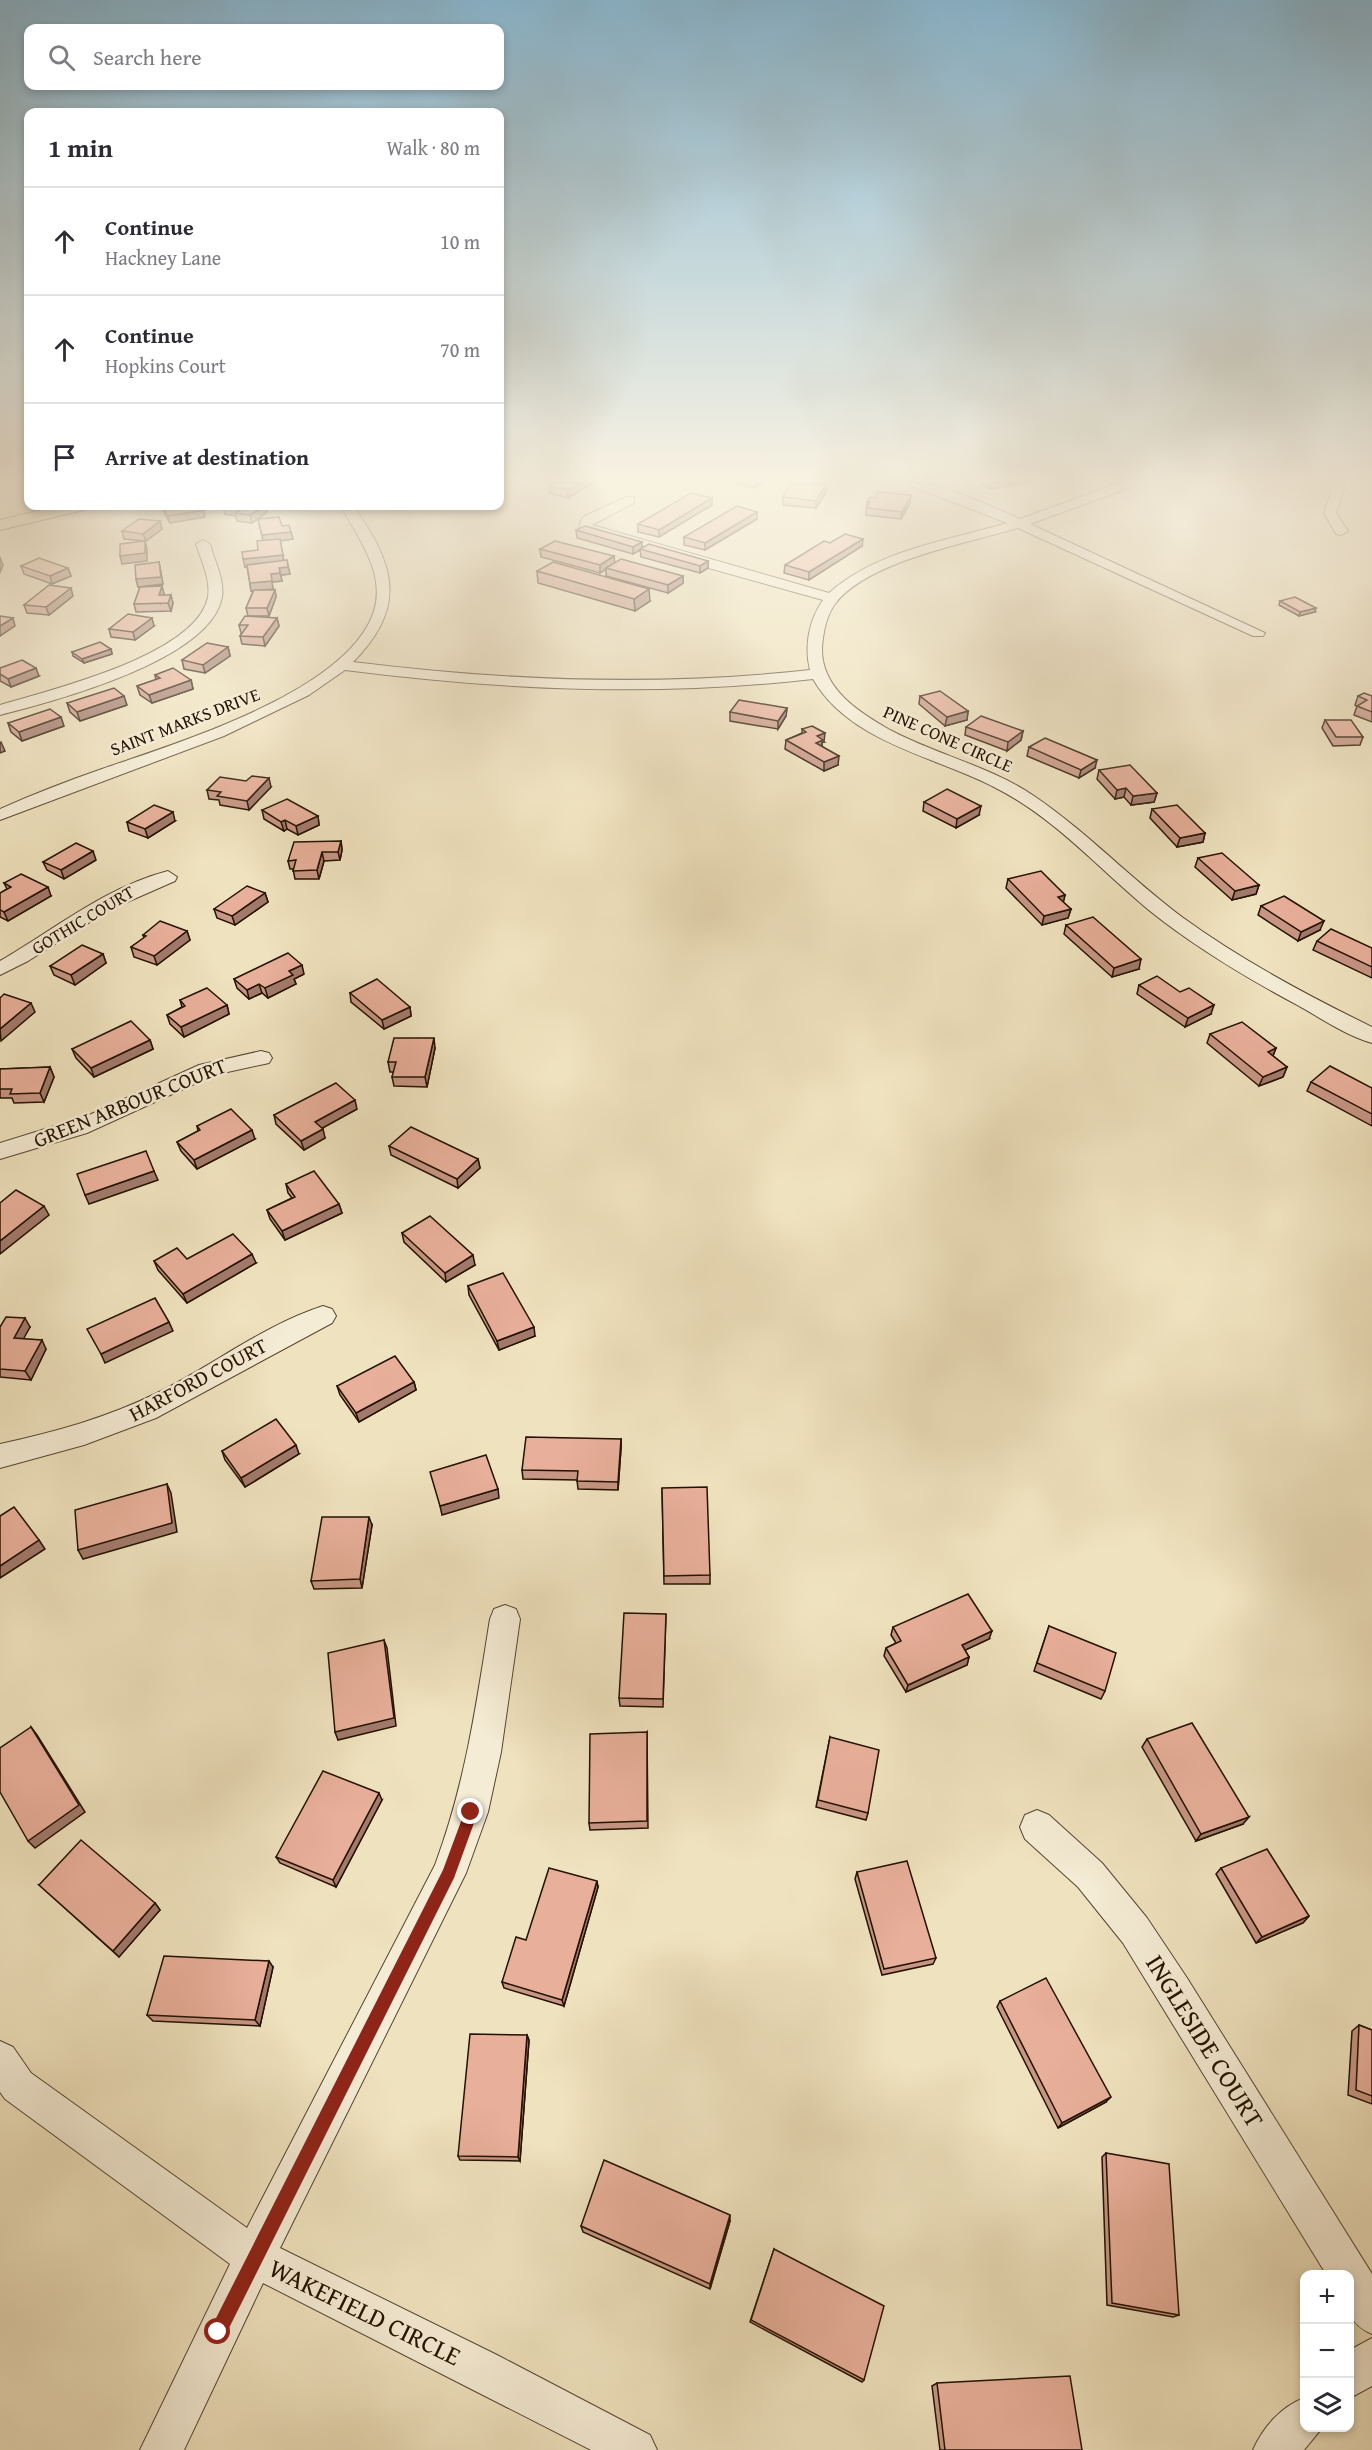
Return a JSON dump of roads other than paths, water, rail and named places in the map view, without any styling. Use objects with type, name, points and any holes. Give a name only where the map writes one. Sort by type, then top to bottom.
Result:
[{"type":"street","points":[[0,710],[159,656],[196,633],[213,609],[215,597]]},
{"type":"street","name":"SAINT MARKS DRIVE","points":[[0,815],[256,716],[309,687],[340,665],[366,640],[381,612],[383,597]]},
{"type":"street","points":[[1179,597],[1258,633]]},
{"type":"street","points":[[340,665],[450,680],[561,687],[687,685],[817,674],[814,662],[818,626],[831,598]]},
{"type":"street","name":"PINE CONE CIRCLE","points":[[817,674],[840,703],[874,729],[1016,792],[1060,822],[1128,884],[1178,922],[1299,998],[1372,1036]]},
{"type":"street","name":"GOTHIC COURT","points":[[0,969],[105,903],[148,883],[168,878]]},
{"type":"street","name":"GREEN ARBOUR COURT","points":[[0,1151],[76,1129],[199,1072],[230,1061],[261,1058]]},
{"type":"street","name":"HARFORD COURT","points":[[0,1456],[100,1429],[163,1402],[226,1369],[284,1332],[323,1316]]},
{"type":"street","points":[[162,2450],[254,2257],[449,1873],[471,1812],[485,1752],[505,1619]]},
{"type":"street","name":"INGLESIDE COURT","points":[[1037,1827],[1066,1848],[1099,1883],[1153,1955],[1346,2270]]},
{"type":"street","name":"WAKEFIELD CIRCLE","points":[[0,2060],[18,2086],[254,2257],[482,2370],[635,2450]]},
{"type":"street","name":"INGLESIDE COURT","points":[[1354,2283],[1372,2313]]},
{"type":"street","points":[[1354,2374],[1372,2359]]},
{"type":"street","points":[[1275,2450],[1300,2424]]}]
